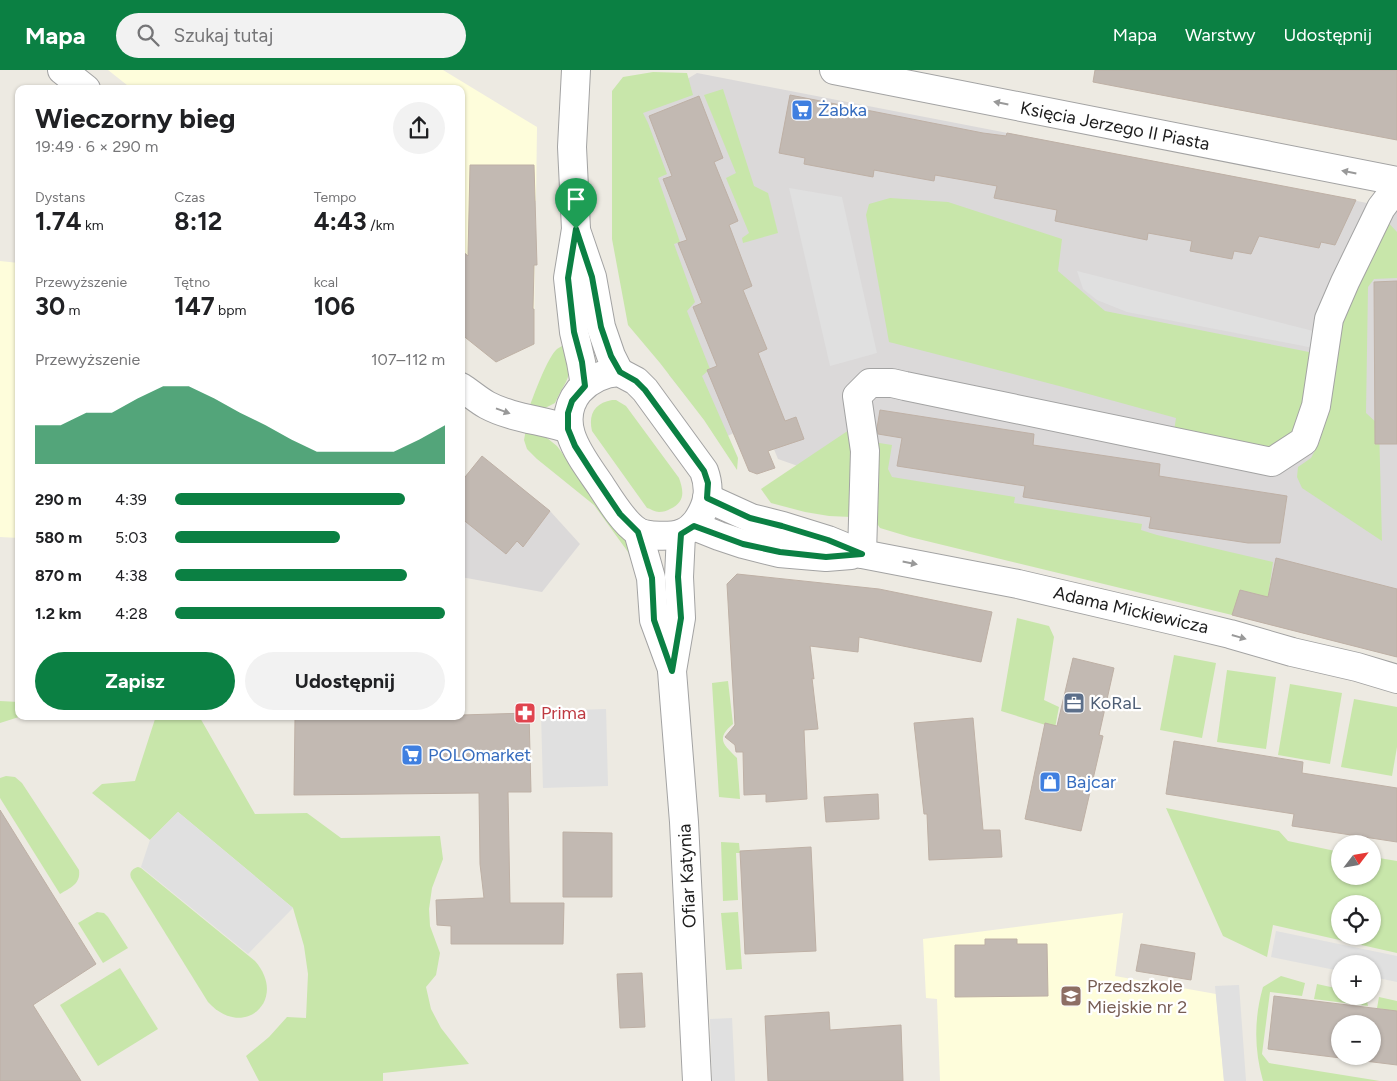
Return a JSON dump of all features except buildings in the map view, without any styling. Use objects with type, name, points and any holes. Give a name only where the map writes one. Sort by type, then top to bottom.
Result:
[{"type":"street","points":[[62,70],[81,85]]},
{"type":"street","points":[[576,70],[572,147],[576,229],[568,278],[574,332],[582,362],[585,386]]},
{"type":"street","name":"Księcia Jerzego II Piasta","points":[[834,70],[1397,181]]},
{"type":"street","points":[[862,554],[864,451],[857,396],[870,383],[898,384],[1272,462],[1304,441],[1316,406],[1329,319],[1381,208],[1397,187]]},
{"type":"street","points":[[576,229],[592,277],[601,327],[611,356],[620,372],[636,381],[645,390],[704,471],[708,483],[707,498],[703,512],[688,530],[659,536],[638,532],[620,514],[575,446],[568,429],[568,413],[572,401],[585,386],[596,378],[608,373],[620,372]]},
{"type":"street","points":[[465,390],[487,405],[520,417],[552,423],[568,429]]},
{"type":"street","name":"Adama Mickiewicza","points":[[707,498],[750,518],[810,534],[862,554],[1018,584],[1230,634],[1397,679]]},
{"type":"street","name":"Adama Mickiewicza","points":[[688,530],[780,552],[826,557],[862,554]]},
{"type":"street","name":"Ofiar Katynia","points":[[688,530],[678,577],[681,618],[672,671],[684,822],[697,1081]]},
{"type":"street","name":"Ofiar Katynia","points":[[638,532],[652,578],[654,620],[672,671]]},
{"type":"shaded area","points":[[108,70],[443,70],[537,127],[534,344],[496,362],[465,337],[465,85],[127,85]]},
{"type":"shaded area","points":[[697,73],[1397,209],[1397,657],[1232,615],[1238,598],[846,483],[778,459],[762,420],[721,439],[669,375],[635,111]]},
{"type":"shaded area","points":[[789,188],[842,197],[877,353],[830,366]]},
{"type":"shaded area","points":[[0,261],[15,263],[15,538],[0,537]]},
{"type":"shaded area","points":[[1077,271],[1317,332],[1314,348],[1127,312],[1097,300],[1083,289]]},
{"type":"shaded area","points":[[482,456],[550,511],[580,544],[542,592],[465,578],[465,477]]},
{"type":"shaded area","points":[[606,709],[608,786],[543,788],[541,711]]},
{"type":"shaded area","points":[[178,812],[293,908],[248,954],[141,867],[150,840]]},
{"type":"shaded area","name":"Przedszkole Miejskie nr 2","points":[[1123,913],[1115,976],[1216,994],[1224,1081],[940,1081],[937,999],[926,998],[923,939]]},
{"type":"shaded area","points":[[1276,931],[1331,942],[1331,945],[1344,945],[1397,956],[1397,982],[1381,979],[1381,955],[1331,955],[1331,969],[1271,957]]},
{"type":"shaded area","points":[[1239,985],[1246,1081],[1224,1081],[1215,986]]},
{"type":"shaded area","points":[[732,1018],[735,1081],[712,1081],[710,1019]]},
{"type":"green space","points":[[653,72],[687,73],[693,95],[643,113],[667,174],[658,178],[680,242],[674,244],[695,302],[687,311],[710,369],[702,376],[738,458],[737,470],[704,420],[628,325],[612,239],[612,91],[623,77]]},
{"type":"green space","points":[[723,89],[754,186],[768,193],[778,233],[743,243],[742,238],[749,233],[726,178],[736,173],[704,95]]},
{"type":"green space","points":[[890,198],[948,202],[1062,239],[1058,271],[1105,311],[1314,353],[1295,434],[1277,450],[1173,437],[1176,418],[889,342],[866,215],[869,204]]},
{"type":"green space","points":[[1383,217],[1397,232],[1397,278],[1374,279],[1368,287],[1366,413],[1379,425],[1382,541],[1302,488],[1297,477],[1298,467],[1311,458],[1320,441],[1343,305]]},
{"type":"green space","points":[[567,343],[570,363],[569,373],[555,403],[545,408],[529,408],[549,360],[557,349]]},
{"type":"green space","points":[[616,400],[626,406],[679,478],[682,488],[681,500],[669,510],[656,512],[647,508],[592,431],[591,419],[594,410],[606,401]]},
{"type":"green space","points":[[526,429],[542,434],[557,446],[629,544],[634,569],[628,552],[594,505],[527,449],[524,440]]},
{"type":"green space","points":[[849,430],[852,441],[851,517],[805,512],[771,503],[761,489]]},
{"type":"green space","points":[[873,442],[892,445],[888,469],[892,477],[1015,497],[1014,503],[1142,524],[1141,530],[1157,535],[1273,562],[1268,597],[1241,590],[1232,615],[910,537],[880,528],[872,516]]},
{"type":"green space","points":[[1017,618],[1049,626],[1054,637],[1044,700],[1059,707],[1055,728],[1001,711]]},
{"type":"green space","points":[[1174,655],[1216,663],[1202,738],[1160,730]]},
{"type":"green space","points":[[1227,670],[1276,677],[1266,749],[1217,742]]},
{"type":"green space","points":[[728,681],[733,724],[724,734],[723,742],[737,758],[740,799],[719,797],[712,683]]},
{"type":"green space","points":[[1290,684],[1342,693],[1330,764],[1278,755]]},
{"type":"green space","points":[[1354,699],[1397,707],[1397,747],[1392,776],[1341,767]]},
{"type":"green space","points":[[0,701],[15,702],[15,718],[0,723]]},
{"type":"green space","points":[[155,720],[201,720],[255,814],[307,813],[341,838],[440,836],[443,859],[432,888],[429,909],[430,926],[440,953],[436,975],[426,987],[431,1009],[441,1028],[469,1064],[383,1073],[383,1081],[259,1081],[246,1056],[269,1037],[287,1017],[306,1018],[308,974],[304,946],[293,908],[178,812],[150,840],[92,793],[102,784],[135,781]]},
{"type":"green space","points":[[6,776],[15,777],[22,783],[79,870],[77,882],[60,894],[0,798],[0,778]]},
{"type":"green space","points":[[1166,808],[1279,831],[1288,841],[1331,850],[1331,885],[1381,885],[1381,858],[1397,861],[1397,953],[1362,945],[1381,945],[1381,895],[1331,895],[1331,938],[1273,925],[1267,957],[1223,936]]},
{"type":"green space","points":[[721,842],[739,843],[740,853],[736,853],[738,900],[723,901]]},
{"type":"green space","points":[[138,867],[255,961],[264,976],[267,989],[264,1001],[257,1011],[247,1016],[235,1018],[221,1013],[208,1002],[131,878],[130,874]]},
{"type":"green space","points":[[97,912],[104,913],[108,917],[128,948],[103,963],[78,923]]},
{"type":"green space","points":[[738,912],[742,969],[726,970],[721,913]]},
{"type":"green space","points":[[120,968],[158,1029],[98,1066],[60,1005]]},
{"type":"green space","points":[[1281,976],[1305,983],[1302,996],[1270,992],[1262,1054],[1269,1063],[1380,1081],[1263,1081],[1258,1058],[1256,1034],[1258,1010],[1263,987]]},
{"type":"green space","points":[[1317,984],[1331,987],[1331,1001],[1314,999]]},
{"type":"green space","points":[[1381,997],[1397,1001],[1397,1012],[1377,1008],[1378,1005],[1381,1005]]},
{"type":"place","name":"Żabka","points":[[802,110]]},
{"type":"place","name":"KoRaL","points":[[1074,703]]},
{"type":"place","name":"Prima","points":[[525,713]]},
{"type":"place","name":"POLOmarket","points":[[412,755]]},
{"type":"place","name":"Bajcar","points":[[1050,782]]},
{"type":"place","name":"Przedszkole Miejskie nr 2","points":[[1071,996]]},
{"type":"route","points":[[576,229],[592,277],[601,327],[611,356],[620,372],[636,381],[645,390],[693,454],[704,471],[708,483],[707,498],[750,518],[828,540],[862,554],[826,557],[780,552],[743,544],[694,526],[681,534],[678,577],[681,618],[672,671],[654,620],[652,578],[638,532],[620,514],[575,446],[568,429],[568,413],[572,401],[585,386],[582,362],[574,332],[568,278],[576,229]]}]
